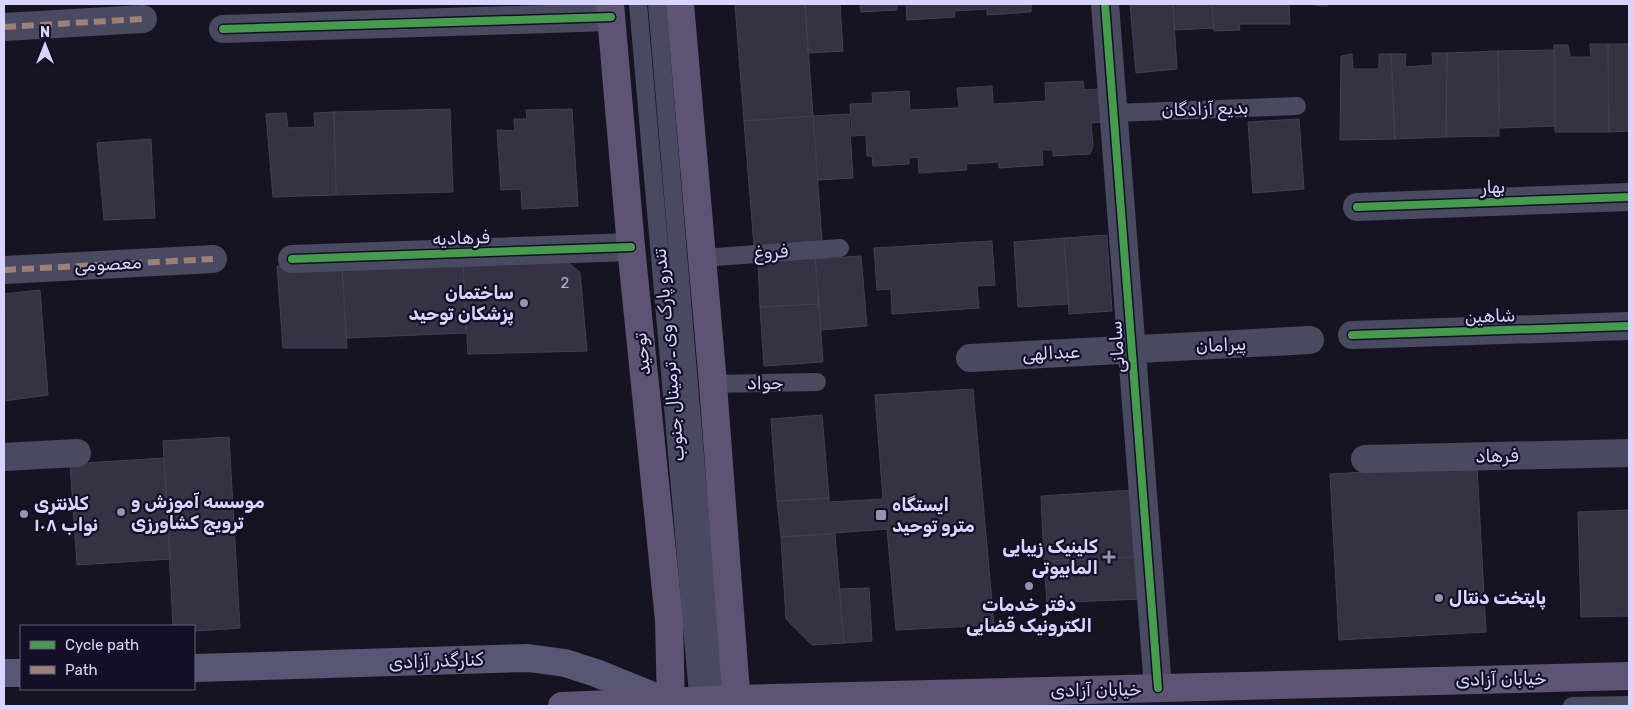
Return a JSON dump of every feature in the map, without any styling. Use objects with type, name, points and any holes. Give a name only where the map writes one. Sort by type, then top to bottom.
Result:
[{"type":"main road","points":[[680,4],[713,384],[717,703]]},
{"type":"main road","name":"توحید","points":[[611,10],[631,248],[669,620],[671,705]]},
{"type":"main road","name":"کنارگذر آزادی","points":[[195,668],[528,658],[565,663],[596,673],[671,705]]},
{"type":"main road","points":[[4,673],[20,673]]},
{"type":"main road","name":"خیابان آزادی","points":[[562,706],[671,705],[1158,688],[1629,676]]},
{"type":"street","name":"سامانی","points":[[1105,4],[1158,688]]},
{"type":"street","points":[[223,29],[611,10]]},
{"type":"street","points":[[4,27],[143,19]]},
{"type":"street","name":"بهار","points":[[1357,206],[1629,197]]},
{"type":"street","name":"فرهادیه","points":[[292,259],[631,248]]},
{"type":"street","name":"معصومی","points":[[4,270],[213,259]]},
{"type":"street","name":"شاهین","points":[[1352,335],[1629,326]]},
{"type":"street","name":"پیرامان","points":[[1132,349],[1310,340]]},
{"type":"street","name":"عبدالهی","points":[[970,358],[1132,349]]},
{"type":"street","points":[[4,457],[77,453]]},
{"type":"street","name":"فرهاد","points":[[1365,459],[1629,453]]},
{"type":"lane","name":"تندرو پارک وی ـ ترمینال جنوب","points":[[638,4],[717,703]]},
{"type":"lane","points":[[657,4],[717,703]]},
{"type":"lane","name":"بدیع آزادگان","points":[[1114,112],[1297,106]]},
{"type":"lane","name":"فروغ","points":[[702,258],[840,248]]},
{"type":"lane","name":"جواد","points":[[713,384],[817,382]]},
{"type":"lane","points":[[1572,706],[1629,705]]},
{"type":"building","points":[[735,4],[805,4],[813,116],[744,121]]},
{"type":"building","points":[[805,4],[840,4],[843,51],[808,53]]},
{"type":"building","points":[[860,4],[1031,4],[1031,12],[987,15],[987,9],[954,11],[955,17],[907,20],[906,5],[897,5],[897,10],[861,12]]},
{"type":"building","points":[[1130,4],[1173,4],[1177,69],[1136,73]]},
{"type":"building","points":[[1173,4],[1212,4],[1214,28],[1175,30]]},
{"type":"building","points":[[1212,4],[1289,4],[1290,24],[1239,24],[1240,30],[1214,31]]},
{"type":"building","points":[[1304,4],[1328,4],[1327,6]]},
{"type":"building","points":[[1590,44],[1608,44],[1609,132],[1555,132],[1554,45],[1568,45],[1570,57],[1591,57]]},
{"type":"building","points":[[1608,44],[1629,44],[1629,131],[1609,132]]},
{"type":"building","points":[[1555,50],[1555,126],[1500,128],[1498,51]]},
{"type":"building","points":[[1498,51],[1499,136],[1446,137],[1447,53]]},
{"type":"building","points":[[1432,53],[1447,53],[1446,137],[1395,139],[1391,54],[1406,54],[1405,67],[1433,65]]},
{"type":"building","points":[[1352,54],[1353,69],[1379,69],[1379,54],[1391,54],[1395,139],[1340,140],[1341,56]]},
{"type":"building","points":[[1083,81],[1084,90],[1100,89],[1102,122],[1091,123],[1093,146],[1090,154],[1053,156],[1053,150],[1042,150],[1043,165],[999,168],[999,162],[966,164],[967,170],[919,173],[918,157],[909,158],[909,164],[873,166],[872,156],[867,156],[866,135],[852,136],[850,104],[873,103],[872,93],[909,91],[910,110],[959,108],[957,88],[992,86],[993,104],[1046,101],[1045,83]]},
{"type":"building","points":[[450,109],[453,192],[336,195],[334,112]]},
{"type":"building","points":[[572,109],[578,206],[522,209],[521,189],[501,190],[497,130],[515,131],[514,119],[527,119],[526,110]]},
{"type":"building","points":[[334,112],[336,195],[273,197],[266,114],[286,113],[288,128],[315,127],[314,113]]},
{"type":"building","points":[[849,114],[853,178],[818,180],[813,116]]},
{"type":"building","points":[[813,116],[822,241],[754,246],[744,121]]},
{"type":"building","points":[[1299,119],[1304,189],[1253,193],[1248,122]]},
{"type":"building","points":[[151,139],[155,218],[104,220],[97,143]]},
{"type":"building","points":[[1107,235],[1112,311],[1069,314],[1064,238]]},
{"type":"building","points":[[1064,238],[1069,304],[1018,307],[1014,242]]},
{"type":"building","points":[[992,241],[995,285],[977,286],[979,308],[892,314],[891,289],[877,290],[874,248]]},
{"type":"building","points":[[861,256],[867,326],[821,330],[815,259]]},
{"type":"building","points":[[815,257],[819,304],[760,307],[758,261]]},
{"type":"building","name":"ساختمان پزشکان توحید","points":[[563,259],[580,272],[587,351],[468,354],[463,263]]},
{"type":"building","points":[[463,263],[466,333],[346,338],[342,266]]},
{"type":"building","points":[[277,266],[342,266],[347,348],[283,348]]},
{"type":"building","points":[[40,290],[48,395],[4,401],[4,294]]},
{"type":"building","points":[[819,304],[823,362],[764,366],[760,307]]},
{"type":"building","name":"ایستگاه مترو توحید","points":[[973,389],[994,625],[896,630],[887,529],[781,537],[777,501],[829,498],[829,502],[883,499],[875,395]]},
{"type":"building","points":[[822,415],[829,498],[777,501],[771,419]]},
{"type":"building","points":[[229,437],[240,628],[195,631],[195,625],[173,625],[163,441]]},
{"type":"building","name":"موسسه آموزش و ترویج کشاورزی","points":[[164,458],[171,559],[77,565],[70,464]]},
{"type":"building","points":[[1477,466],[1486,632],[1339,640],[1330,474]]},
{"type":"building","points":[[1135,490],[1138,557],[1044,561],[1041,496]]},
{"type":"building","points":[[1629,510],[1629,616],[1581,617],[1578,512]]},
{"type":"building","points":[[835,534],[844,643],[812,645],[786,619],[781,537]]},
{"type":"building","points":[[1138,557],[1141,599],[1047,603],[1044,561]]},
{"type":"building","points":[[869,588],[872,641],[844,643],[839,589]]},
{"type":"tunnel","points":[[667,249],[678,330]]},
{"type":"marked path","points":[[4,27],[143,19]]},
{"type":"marked path","points":[[4,270],[213,259]]},
{"type":"cycle path","points":[[1105,4],[1158,688]]},
{"type":"cycle path","points":[[223,29],[611,17]]},
{"type":"cycle path","points":[[1357,207],[1629,197]]},
{"type":"cycle path","points":[[292,259],[631,247]]},
{"type":"cycle path","points":[[1352,335],[1629,326]]},
{"type":"place","name":"ساختمان پزشکان توحید","points":[[524,303]]},
{"type":"place","name":"موسسه آموزش و ترویج کشاورزی","points":[[121,512]]},
{"type":"place","name":"کلانتری ۱۰۸ نواب","points":[[24,514]]},
{"type":"place","name":"ایستگاه مترو توحید","points":[[881,515]]},
{"type":"place","name":"کلینیک زیبایی المابیوتی","points":[[1109,557]]},
{"type":"place","name":"دفتر خدمات الکترونیک قضایی","points":[[1029,586]]},
{"type":"place","name":"پایتخت دنتال","points":[[1439,598]]}]
